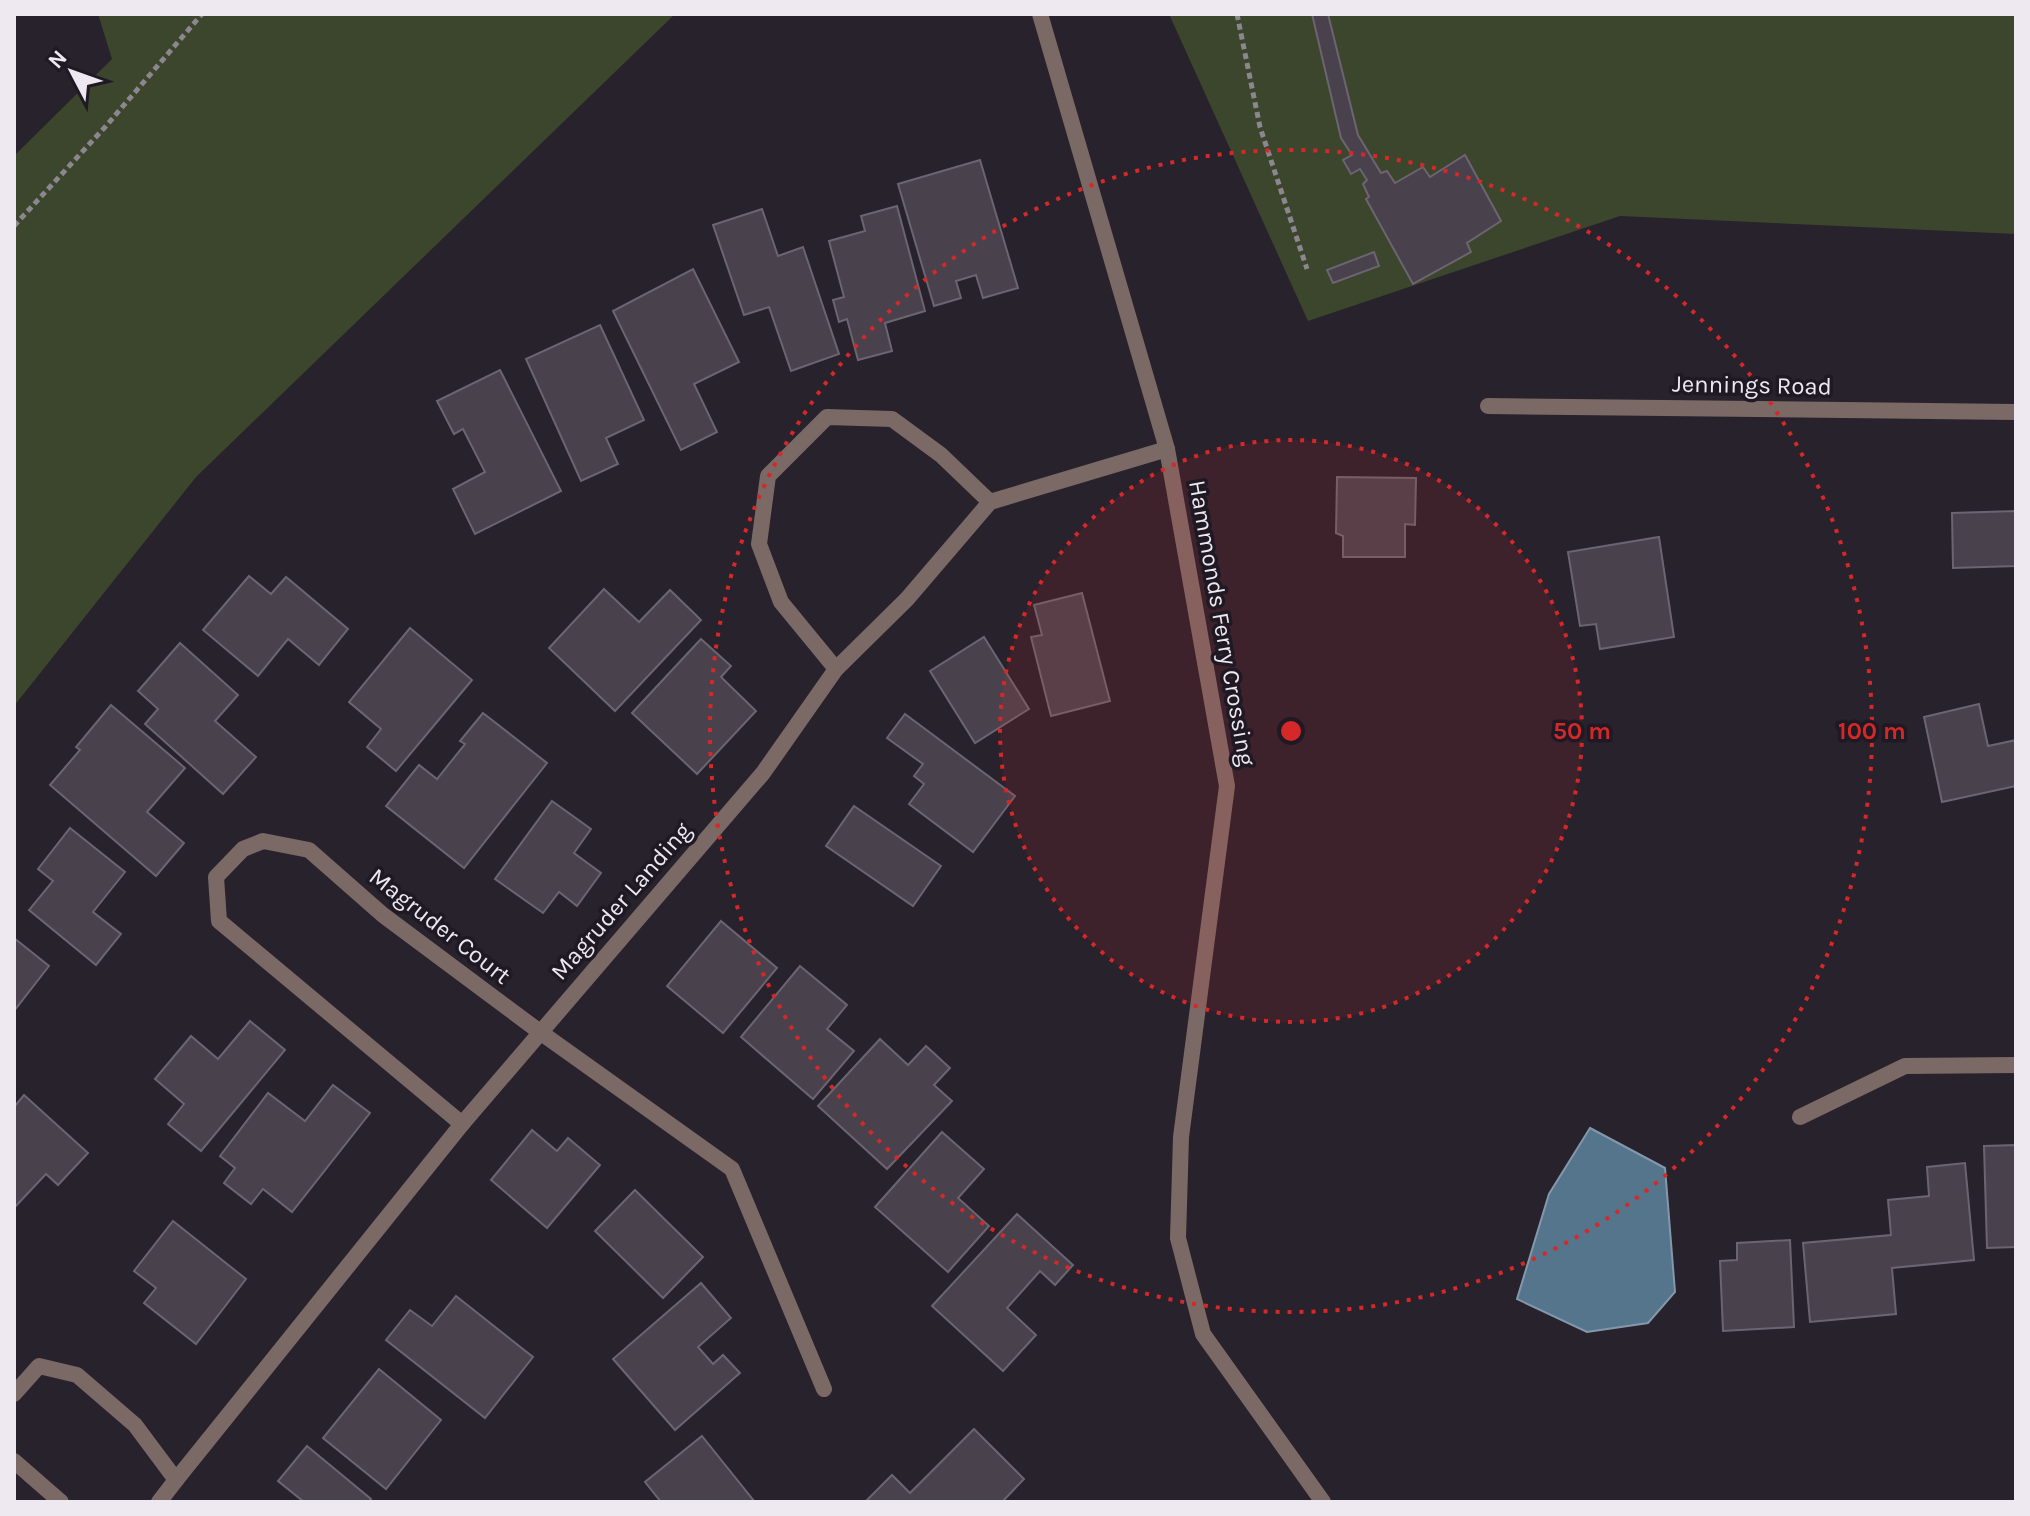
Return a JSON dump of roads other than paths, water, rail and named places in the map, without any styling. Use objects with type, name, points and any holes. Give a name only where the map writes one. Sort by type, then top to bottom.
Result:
[{"type":"street","name":"Hammonds Ferry Crossing","points":[[1040,14],[1167,449],[1227,786],[1181,1137],[1178,1238],[1203,1334],[1323,1502]]},
{"type":"street","name":"Jennings Road","points":[[1488,406],[2016,412]]},
{"type":"street","points":[[836,669],[781,602],[759,544],[768,476],[827,417],[892,419],[941,455],[990,502],[1167,449]]},
{"type":"street","name":"Magruder Landing","points":[[159,1502],[462,1124],[763,773],[836,669],[907,599],[990,502]]},
{"type":"street","name":"Magruder Court","points":[[462,1124],[219,921],[216,877],[243,849],[263,841],[309,850],[383,915],[732,1169],[824,1389]]},
{"type":"street","points":[[1800,1117],[1905,1066],[2016,1065]]},
{"type":"street","points":[[14,1394],[39,1366],[77,1375],[135,1425],[176,1480]]},
{"type":"street","points":[[14,1461],[61,1502]]},
{"type":"water","points":[[1590,1128],[1665,1168],[1675,1292],[1648,1323],[1587,1332],[1517,1299],[1549,1194]]}]
